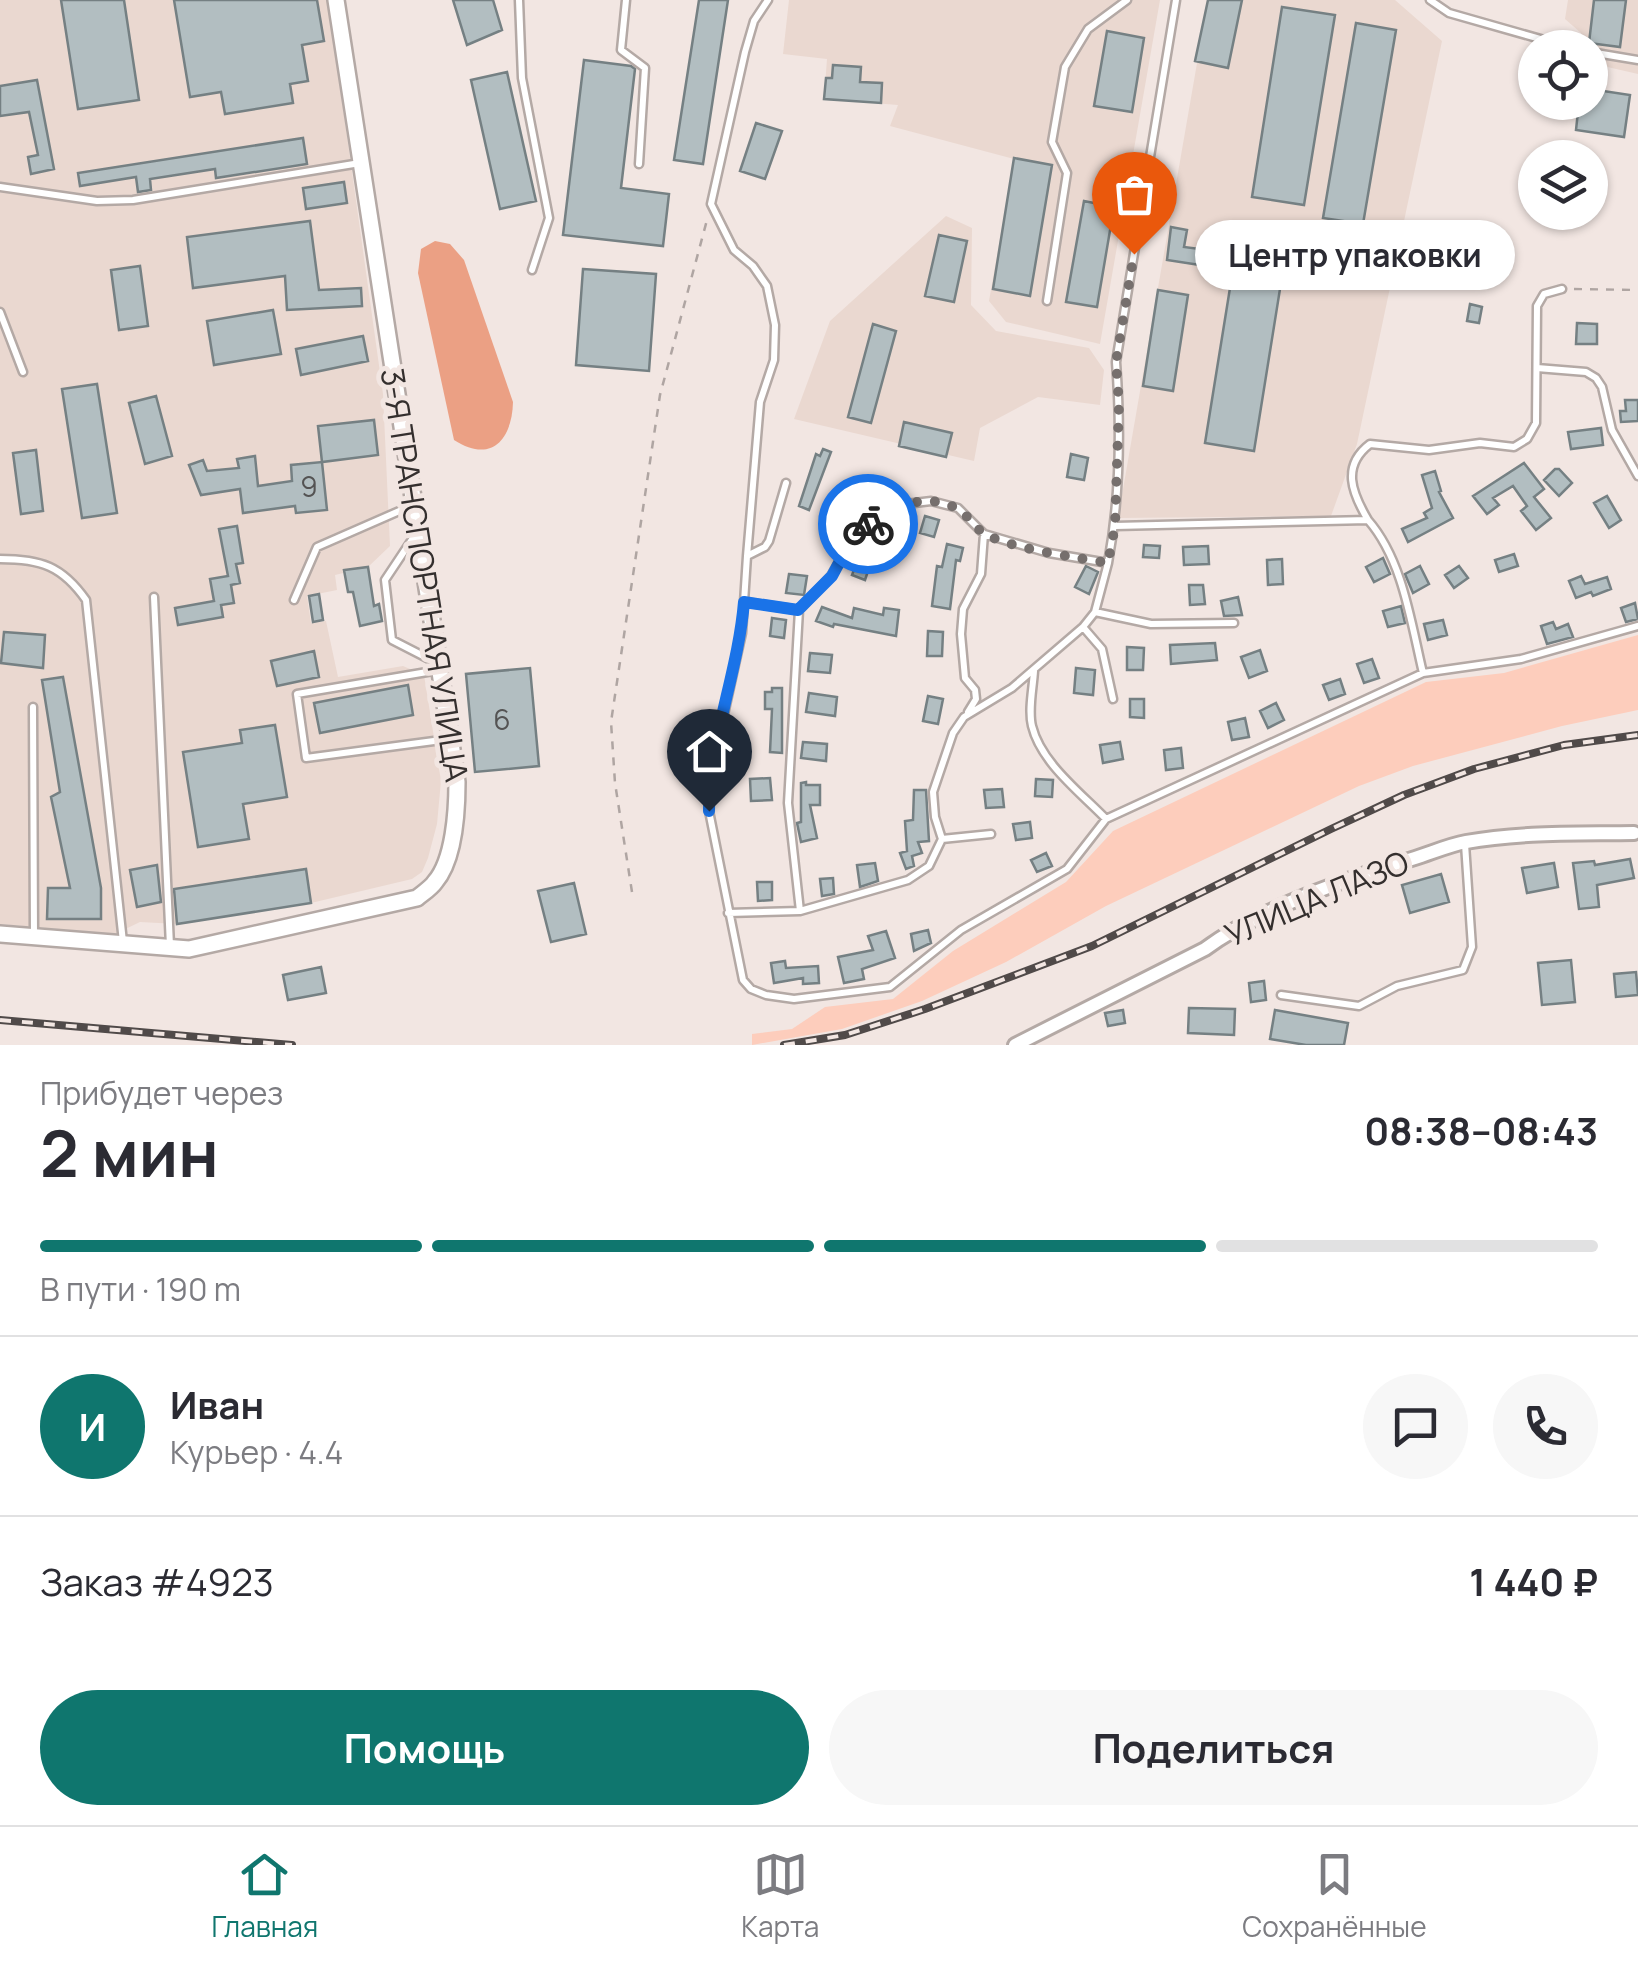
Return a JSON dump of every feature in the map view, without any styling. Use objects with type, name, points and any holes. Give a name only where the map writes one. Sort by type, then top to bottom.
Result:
[{"type":"street","name":"3-Я ТРАНСПОРТНАЯ УЛИЦА","points":[[0,934],[189,948],[417,898],[437,881],[457,816],[457,782],[336,0]]},
{"type":"street","name":"УЛИЦА ЛАЗО","points":[[1015,1045],[1205,949],[1226,933],[1370,872],[1464,842],[1548,835],[1636,834]]},
{"type":"lane","points":[[519,0],[522,78],[549,218],[532,270]]},
{"type":"lane","points":[[626,0],[621,50],[645,68],[639,164]]},
{"type":"lane","points":[[768,0],[754,21],[745,52],[711,204],[734,250],[753,266],[767,286],[775,325],[774,360],[760,402],[742,632],[709,782],[709,811],[728,913],[743,980],[751,989],[794,999],[890,987],[961,930],[1067,869],[1106,818],[1423,673],[1522,660],[1638,626]]},
{"type":"lane","points":[[1047,301],[1066,173],[1052,142],[1065,67],[1088,28],[1127,0]]},
{"type":"lane","points":[[964,717],[1034,670],[1084,627],[1095,612],[1115,526],[1119,404],[1116,362],[1176,0]]},
{"type":"lane","points":[[1430,0],[1450,14],[1518,33]]},
{"type":"lane","points":[[1608,55],[1638,60]]},
{"type":"lane","points":[[0,186],[97,200],[132,200],[361,162]]},
{"type":"lane","points":[[1423,673],[1404,593],[1380,534],[1355,498],[1352,472],[1356,454],[1370,444],[1430,450],[1480,444],[1514,446],[1527,438],[1536,422],[1538,306],[1544,294],[1562,289]]},
{"type":"lane","points":[[0,312],[23,372]]},
{"type":"lane","points":[[1536,368],[1586,372],[1596,378],[1602,387],[1612,430],[1638,476]]},
{"type":"lane","points":[[748,556],[769,541],[786,483]]},
{"type":"lane","points":[[800,911],[788,803],[798,610],[832,576],[847,548],[867,524],[898,505],[931,501],[958,508],[984,534],[1049,553],[1108,563]]},
{"type":"lane","points":[[294,600],[317,547],[414,505]]},
{"type":"lane","points":[[1115,526],[1368,520]]},
{"type":"lane","points":[[418,530],[385,580],[392,640],[440,667]]},
{"type":"lane","points":[[728,913],[800,911],[908,880],[929,866],[942,840],[934,817],[933,792],[953,733],[976,699],[964,678],[960,656],[963,609],[981,574],[984,534]]},
{"type":"lane","points":[[0,559],[30,559],[69,576],[86,600],[123,944]]},
{"type":"lane","points":[[154,597],[170,947]]},
{"type":"lane","points":[[744,602],[798,610]]},
{"type":"lane","points":[[1095,612],[1152,624],[1234,623]]},
{"type":"lane","points":[[1084,627],[1102,649],[1113,699]]},
{"type":"lane","points":[[440,667],[297,694],[306,758],[450,739]]},
{"type":"lane","points":[[1034,670],[1031,723],[1036,737],[1052,763],[1106,818]]},
{"type":"lane","points":[[33,707],[34,937]]},
{"type":"lane","points":[[942,840],[991,834]]},
{"type":"lane","points":[[1280,994],[1359,1006],[1397,986],[1463,970],[1472,947],[1464,842]]},
{"type":"path","points":[[632,892],[615,783],[611,722],[660,395],[711,204]]},
{"type":"path","points":[[1562,289],[1638,290]]},
{"type":"shaded area","points":[[0,0],[328,0],[383,394],[390,546],[368,567],[335,575],[337,590],[307,596],[311,623],[326,621],[338,677],[403,666],[424,675],[441,781],[437,824],[428,858],[422,872],[412,879],[311,903],[177,924],[140,922],[115,934],[0,924]]},
{"type":"shaded area","points":[[789,0],[1160,0],[1100,344],[1006,322],[989,301],[1014,159],[890,126],[898,105],[824,99],[827,59],[783,54]]},
{"type":"shaded area","points":[[1208,0],[1395,0],[1442,41],[1357,444],[1331,516],[1118,518]]},
{"type":"shaded area","points":[[1568,0],[1638,0],[1638,74],[1608,67],[1608,30],[1578,30],[1565,19]]},
{"type":"shaded area","points":[[946,216],[972,228],[971,305],[996,331],[1089,348],[1104,370],[1100,405],[1038,397],[980,428],[974,461],[794,419],[830,321]]},
{"type":"shaded area","points":[[435,241],[450,244],[464,260],[513,402],[504,437],[489,449],[467,447],[454,440],[418,273],[421,249]]},
{"type":"shaded area","points":[[1638,635],[1638,710],[1413,766],[1359,786],[1106,906],[1006,962],[922,1001],[842,1029],[752,1045],[752,1034],[792,1029],[825,1007],[893,999],[953,951],[1066,882],[1113,831],[1426,682],[1504,673]]},
{"type":"building","points":[[61,0],[124,0],[139,100],[78,109]]},
{"type":"building","points":[[174,0],[317,0],[324,41],[302,45],[308,81],[290,84],[293,103],[225,114],[221,92],[190,97]]},
{"type":"building","points":[[453,0],[493,0],[502,30],[467,45]]},
{"type":"building","points":[[699,0],[728,0],[703,164],[674,160]]},
{"type":"building","points":[[1208,0],[1242,0],[1228,68],[1195,61]]},
{"type":"building","points":[[1594,0],[1626,0],[1620,47],[1608,45],[1608,30],[1591,30]]},
{"type":"building","points":[[1282,7],[1335,15],[1304,205],[1252,197]]},
{"type":"building","points":[[1356,23],[1396,30],[1363,224],[1323,218]]},
{"type":"building","points":[[1107,31],[1144,38],[1132,112],[1094,106]]},
{"type":"building","points":[[584,60],[635,69],[621,188],[669,194],[663,246],[563,235]]},
{"type":"building","points":[[833,65],[861,67],[860,82],[882,83],[881,103],[824,99],[826,78],[832,78]]},
{"type":"building","points":[[507,72],[536,201],[500,209],[471,80]]},
{"type":"building","points":[[37,80],[54,169],[31,174],[28,157],[38,155],[29,112],[0,116],[0,86]]},
{"type":"building","points":[[1608,92],[1630,95],[1624,137],[1576,130],[1577,120],[1608,120]]},
{"type":"building","points":[[756,123],[782,131],[765,179],[740,171]]},
{"type":"building","points":[[303,138],[307,164],[216,178],[215,169],[150,179],[151,190],[138,192],[136,177],[80,186],[78,173]]},
{"type":"building","points":[[1014,158],[1052,165],[1030,296],[993,289]]},
{"type":"building","points":[[344,182],[347,203],[306,209],[303,188]]},
{"type":"building","points":[[1084,201],[1114,207],[1097,307],[1066,302]]},
{"type":"building","points":[[310,221],[319,290],[361,288],[362,306],[287,310],[285,276],[193,288],[187,237]]},
{"type":"building","points":[[1171,227],[1187,230],[1184,247],[1215,251],[1213,267],[1167,260]]},
{"type":"building","points":[[939,235],[967,241],[954,302],[925,296]]},
{"type":"building","points":[[1235,257],[1284,264],[1254,451],[1205,443]]},
{"type":"building","points":[[140,266],[148,326],[119,330],[111,270]]},
{"type":"building","points":[[583,269],[656,274],[649,371],[576,365]]},
{"type":"building","points":[[1158,290],[1188,295],[1173,391],[1143,386]]},
{"type":"building","points":[[1470,304],[1482,307],[1479,323],[1467,321]]},
{"type":"building","points":[[273,310],[281,354],[214,365],[207,321]]},
{"type":"building","points":[[1577,323],[1597,324],[1597,344],[1576,344]]},
{"type":"building","points":[[873,324],[896,331],[871,423],[848,417]]},
{"type":"building","points":[[363,336],[368,361],[301,375],[296,349]]},
{"type":"building","points":[[97,384],[117,513],[82,518],[62,389]]},
{"type":"building","points":[[156,396],[172,456],[145,464],[129,403]]},
{"type":"building","points":[[1625,400],[1638,400],[1638,421],[1621,422]]},
{"type":"building","points":[[374,420],[378,455],[322,462],[318,426]]},
{"type":"building","points":[[904,422],[952,433],[946,457],[899,446]]},
{"type":"building","points":[[1601,428],[1603,445],[1571,449],[1568,432]]},
{"type":"building","points":[[823,449],[831,452],[809,510],[799,506],[816,454],[820,456]]},
{"type":"building","points":[[36,450],[43,511],[21,514],[13,453]]},
{"type":"building","points":[[1071,454],[1088,458],[1084,480],[1067,477]]},
{"type":"building","points":[[255,456],[258,486],[292,481],[291,465],[322,462],[327,510],[296,513],[295,506],[243,513],[240,489],[201,495],[189,465],[203,460],[207,471],[239,468],[237,459]]},
{"type":"building","points":[[1524,463],[1544,489],[1534,497],[1551,518],[1536,530],[1521,511],[1527,506],[1513,486],[1493,498],[1499,505],[1487,514],[1473,496]]},
{"type":"building","points":[[1555,469],[1572,483],[1559,496],[1544,480]]},
{"type":"building","points":[[1435,471],[1439,492],[1453,518],[1408,542],[1402,529],[1427,518],[1424,513],[1432,508],[1422,475]]},
{"type":"building","points":[[1607,496],[1621,520],[1609,528],[1594,503]]},
{"type":"building","points":[[925,516],[939,520],[934,537],[920,533]]},
{"type":"building","points":[[237,526],[243,563],[236,564],[240,583],[231,585],[234,603],[221,605],[223,617],[178,625],[175,608],[214,601],[210,579],[228,576],[219,529]]},
{"type":"building","points":[[947,544],[963,548],[960,561],[956,560],[950,609],[932,606],[937,566],[942,567]]},
{"type":"building","points":[[1144,545],[1160,546],[1159,558],[1143,557]]},
{"type":"building","points":[[1208,546],[1209,564],[1184,565],[1183,547]]},
{"type":"building","points":[[1514,554],[1518,566],[1499,572],[1495,560]]},
{"type":"building","points":[[859,557],[871,562],[865,580],[852,575]]},
{"type":"building","points":[[1383,558],[1390,574],[1374,582],[1366,567]]},
{"type":"building","points":[[1282,559],[1283,584],[1268,585],[1267,560]]},
{"type":"building","points":[[1086,566],[1098,572],[1089,594],[1075,587]]},
{"type":"building","points":[[1420,566],[1429,584],[1413,593],[1405,574]]},
{"type":"building","points":[[1459,566],[1468,578],[1454,588],[1445,575]]},
{"type":"building","points":[[368,567],[374,606],[379,604],[382,621],[360,626],[344,570]]},
{"type":"building","points":[[789,574],[807,576],[804,595],[786,593]]},
{"type":"building","points":[[1581,576],[1585,584],[1607,577],[1611,589],[1576,598],[1569,581]]},
{"type":"building","points":[[1189,585],[1203,585],[1205,604],[1190,605]]},
{"type":"building","points":[[319,594],[323,620],[313,622],[309,596]]},
{"type":"building","points":[[1238,597],[1242,615],[1224,616],[1221,601]]},
{"type":"building","points":[[1635,603],[1638,619],[1626,622],[1621,608]]},
{"type":"building","points":[[1401,606],[1405,623],[1388,627],[1383,611]]},
{"type":"building","points":[[822,607],[852,618],[854,608],[883,615],[884,608],[899,610],[896,636],[816,621]]},
{"type":"building","points":[[772,618],[786,620],[784,638],[770,636]]},
{"type":"building","points":[[1443,620],[1447,635],[1428,640],[1424,624]]},
{"type":"building","points":[[1553,622],[1556,629],[1568,624],[1573,637],[1547,644],[1541,626]]},
{"type":"building","points":[[928,631],[943,632],[942,656],[927,656]]},
{"type":"building","points":[[4,632],[45,635],[43,668],[1,663]]},
{"type":"building","points":[[1215,643],[1217,660],[1171,664],[1170,645]]},
{"type":"building","points":[[1127,647],[1144,648],[1143,670],[1127,670]]},
{"type":"building","points":[[1260,650],[1267,671],[1249,678],[1241,657]]},
{"type":"building","points":[[314,651],[319,677],[277,686],[271,661]]},
{"type":"building","points":[[810,653],[832,655],[830,673],[808,671]]},
{"type":"building","points":[[1372,659],[1379,678],[1364,683],[1357,664]]},
{"type":"building","points":[[530,668],[539,766],[475,772],[466,674]]},
{"type":"building","points":[[1076,668],[1095,670],[1093,695],[1074,693]]},
{"type":"building","points":[[63,677],[101,888],[101,919],[47,919],[48,888],[70,888],[51,797],[60,792],[42,680]]},
{"type":"building","points":[[1340,679],[1345,694],[1329,700],[1323,685]]},
{"type":"building","points":[[408,685],[413,715],[320,733],[314,703]]},
{"type":"building","points":[[772,688],[782,688],[782,753],[770,752],[772,709],[765,709],[765,692],[772,692]]},
{"type":"building","points":[[809,693],[837,697],[835,716],[806,712]]},
{"type":"building","points":[[928,696],[943,699],[938,724],[923,721]]},
{"type":"building","points":[[1130,699],[1144,699],[1144,718],[1130,717]]},
{"type":"building","points":[[1276,703],[1284,720],[1268,728],[1260,711]]},
{"type":"building","points":[[1245,718],[1249,737],[1232,740],[1228,722]]},
{"type":"building","points":[[275,725],[287,797],[243,804],[249,839],[198,847],[183,752],[242,743],[240,730]]},
{"type":"building","points":[[803,742],[827,744],[826,761],[801,758]]},
{"type":"building","points":[[1120,742],[1123,759],[1103,763],[1100,745]]},
{"type":"building","points":[[1181,748],[1183,768],[1166,770],[1164,750]]},
{"type":"building","points":[[770,778],[772,800],[751,801],[750,779]]},
{"type":"building","points":[[1036,779],[1053,780],[1052,797],[1035,796]]},
{"type":"building","points":[[801,783],[820,785],[820,805],[810,805],[817,838],[801,842],[797,823],[801,822]]},
{"type":"building","points":[[1002,789],[1004,807],[986,808],[984,790]]},
{"type":"building","points":[[914,790],[926,790],[929,841],[918,842],[922,853],[912,856],[914,866],[906,869],[900,853],[907,851],[905,821],[913,820]]},
{"type":"building","points":[[1030,822],[1032,838],[1016,840],[1013,824]]},
{"type":"building","points":[[1046,853],[1052,866],[1037,872],[1031,860]]},
{"type":"building","points":[[1630,859],[1634,878],[1597,885],[1599,907],[1579,909],[1573,863],[1594,861],[1595,865]]},
{"type":"building","points":[[875,863],[878,881],[860,887],[857,865]]},
{"type":"building","points":[[1554,863],[1558,887],[1527,893],[1522,868]]},
{"type":"building","points":[[157,865],[161,902],[137,907],[130,870]]},
{"type":"building","points":[[306,869],[311,903],[177,924],[174,889]]},
{"type":"building","points":[[1441,874],[1449,902],[1410,913],[1402,885]]},
{"type":"building","points":[[833,878],[834,894],[822,896],[820,879]]},
{"type":"building","points":[[757,882],[772,882],[772,900],[758,901]]},
{"type":"building","points":[[574,883],[586,934],[551,942],[538,891]]},
{"type":"building","points":[[928,930],[931,943],[914,951],[911,934]]},
{"type":"building","points":[[886,931],[895,958],[862,969],[864,979],[844,983],[838,957],[873,950],[868,936]]},
{"type":"building","points":[[1571,960],[1575,1002],[1542,1005],[1538,963]]},
{"type":"building","points":[[785,961],[786,968],[818,966],[819,983],[803,984],[803,978],[774,983],[771,963]]},
{"type":"building","points":[[321,967],[326,993],[288,1000],[283,975]]},
{"type":"building","points":[[1636,972],[1638,995],[1616,997],[1614,974]]},
{"type":"building","points":[[1264,981],[1266,1000],[1251,1002],[1249,983]]},
{"type":"building","points":[[1189,1008],[1235,1009],[1234,1035],[1188,1033]]},
{"type":"building","points":[[1123,1010],[1125,1023],[1108,1026],[1105,1013]]},
{"type":"building","points":[[1275,1010],[1348,1023],[1344,1045],[1306,1045],[1270,1039]]},
{"type":"railway","points":[[784,1045],[845,1035],[1092,946],[1404,795],[1474,769],[1564,745],[1638,735]]},
{"type":"railway","points":[[0,1020],[292,1045]]},
{"type":"way so far","points":[[868,524],[898,505],[931,501],[958,508],[984,534],[1049,553],[1108,563],[1115,526],[1119,404],[1116,362],[1134,254]]},
{"type":"place","name":"Центр упаковки","points":[[1134,254]]},
{"type":"route","points":[[709,811],[709,782],[742,632],[744,602],[798,610],[832,576],[847,548],[868,524]]}]
